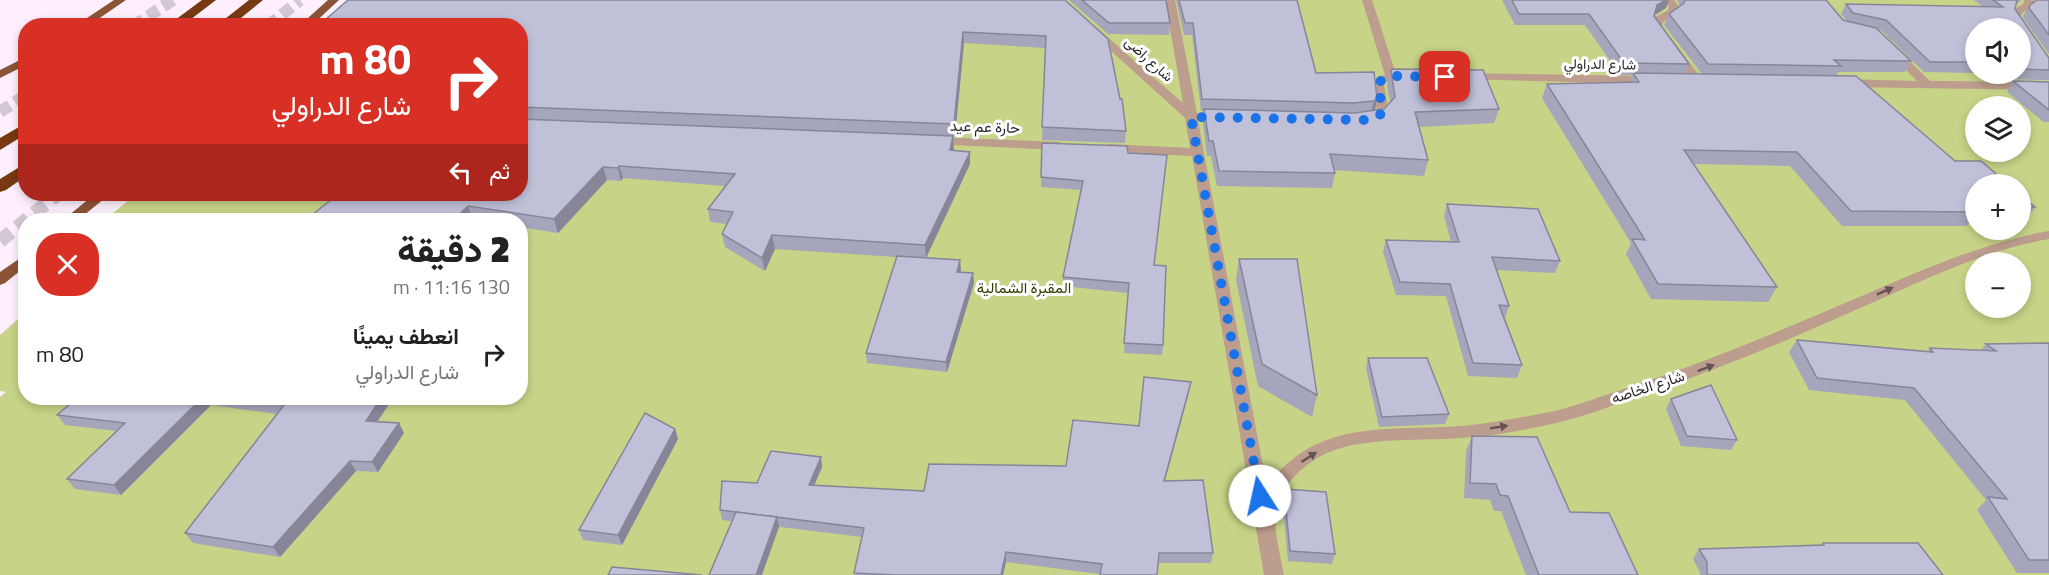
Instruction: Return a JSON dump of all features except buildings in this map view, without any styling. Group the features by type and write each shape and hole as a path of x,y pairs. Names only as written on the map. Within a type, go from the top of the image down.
{"highway":[{"path":"184,18 210,0"},
{"path":"233,18 257,0"},
{"path":"0,145 18,133"},
{"path":"0,187 18,174"}],"main road":[{"path":"93,18 121,0"},
{"path":"313,18 334,0"},
{"path":"0,75 18,65"},
{"path":"79,213 94,201"},
{"path":"0,280 18,265"}],"street":[{"path":"1170,0 1274,575"},
{"path":"1367,0 1391,76"},
{"path":"1669,0 1675,9 1658,20 1656,26 1698,81"},
{"path":"2016,18 2017,12 2028,5 2029,0"},
{"name":"شارع راضى","path":"1086,23 1191,117"},
{"path":"1885,44 1927,84"},
{"path":"1359,120 1376,118 1383,112 1379,82 1382,79 1391,76 1423,77"},
{"name":"شارع الدراولي","path":"1459,77 1662,80"},
{"path":"1834,83 2049,86"},
{"path":"1191,117 1237,118"},
{"name":"حارة عم عيد","path":"924,141 1197,152"},
{"name":"شارع الخاصه","path":"1264,519 1273,493 1289,471 1311,454 1339,442 1370,435 1479,430 1530,423 1577,412 1737,356 1934,269 2007,243 2049,235"}],"green space":[{"name":"المقبرة الشمالية","path":"364,0 2049,0 2049,575 0,575 0,397 6,392 0,391 0,335 18,319 18,405 528,405 528,213 113,213 128,201 528,201 528,18 472,18"}],"tunnel":[{"path":"145,18 173,0"},
{"path":"278,18 300,0"},
{"path":"0,112 18,100"},
{"path":"35,213 49,201"},
{"path":"0,241 18,226"}],"route":[{"path":"1260,496 1191,117 1366,120 1381,116 1383,112 1378,85 1382,79 1391,76 1445,77"}]}
